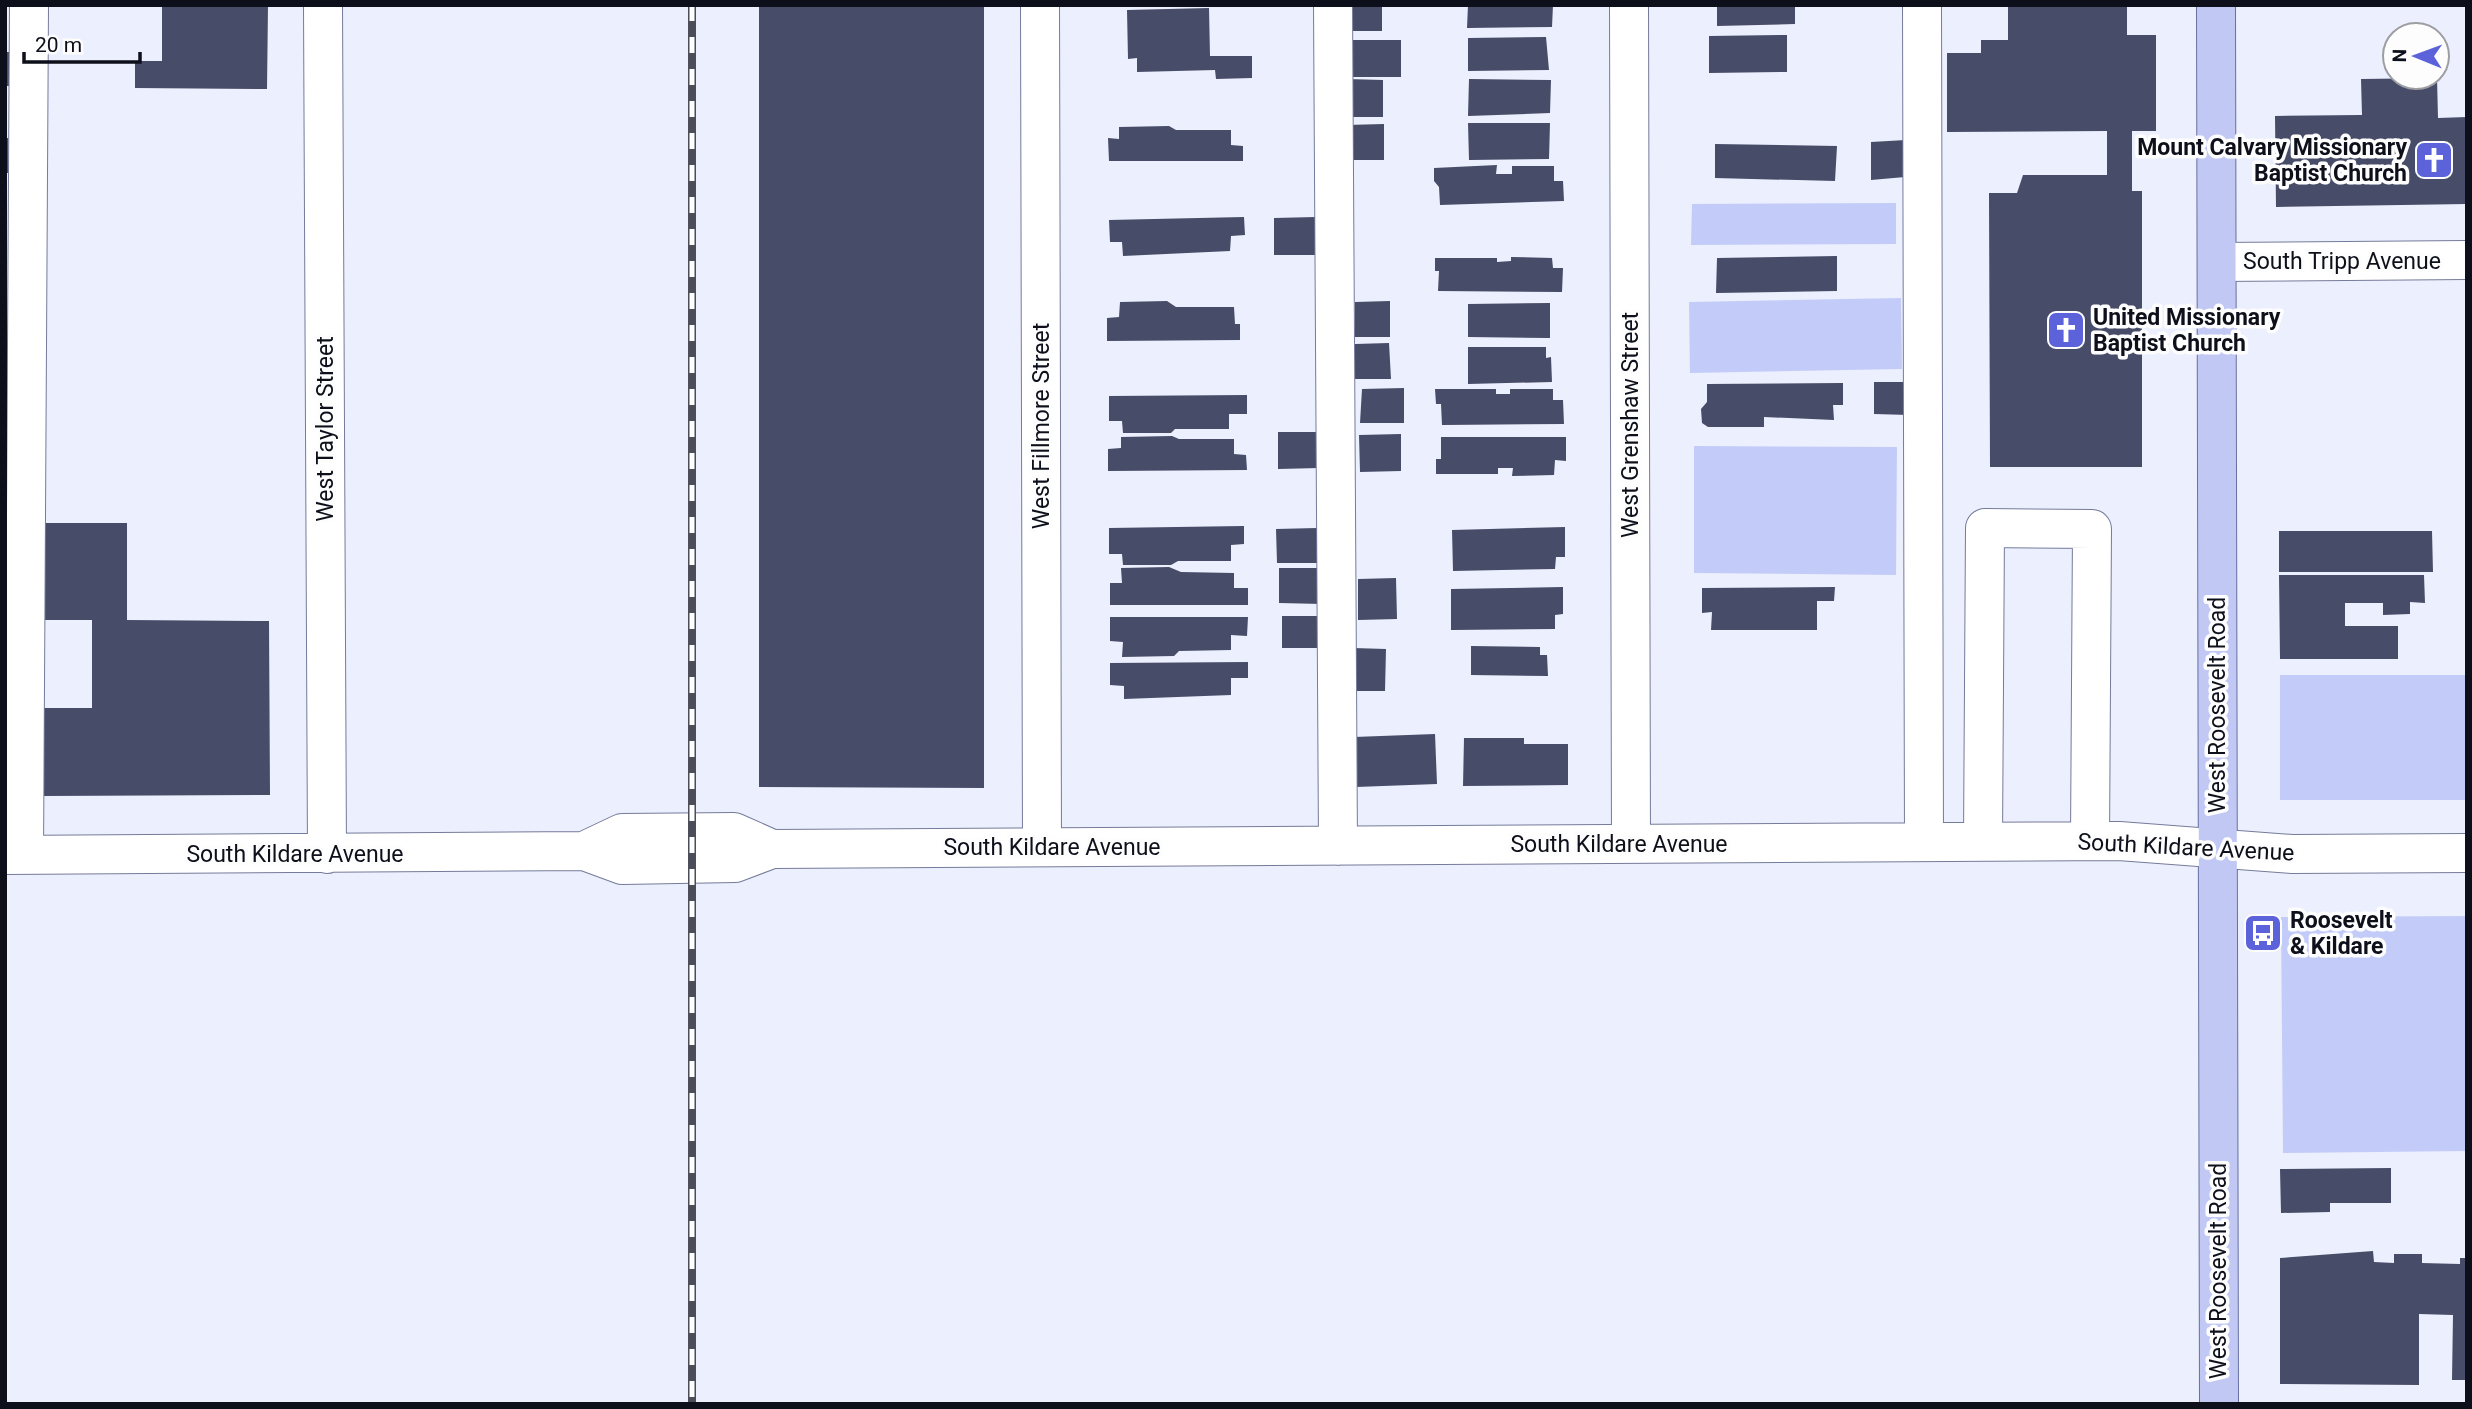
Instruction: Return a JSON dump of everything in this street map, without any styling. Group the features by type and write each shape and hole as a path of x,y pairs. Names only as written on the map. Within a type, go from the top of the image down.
{"main road":[{"name":"West Roosevelt Road","path":"2216,5 2219,1404"}],"street":[{"path":"15,855 29,5"},
{"name":"West Taylor Street","path":"323,5 327,854"},
{"name":"West Fillmore Street","path":"1040,5 1042,847"},
{"path":"1333,5 1338,846"},
{"name":"West Grenshaw Street","path":"1629,5 1631,844"},
{"path":"1922,5 1924,841"},
{"name":"South Tripp Avenue","path":"2217,262 2467,260"},
{"path":"1983,841 1986,528 1999,528 2092,529 2090,841"},
{"name":"South Kildare Avenue","path":"15,855 584,851 622,865 735,863 772,849 1924,841 2090,841 2292,854 2467,853"}],"shaded area":[{"path":"1896,203 1896,244 1691,245 1692,204"},
{"path":"1901,298 1902,369 1690,373 1689,302"},
{"path":"1694,446 1897,447 1896,575 1694,573"},
{"path":"2280,675 2467,675 2467,800 2280,800"},
{"path":"2467,916 2467,1151 2283,1153 2281,917"}],"building":[{"path":"162,5 268,5 267,89 135,88 135,61 162,61"},
{"path":"759,5 984,5 984,788 759,787"},
{"path":"1346,5 1382,5 1382,31 1346,31"},
{"path":"1468,5 1553,5 1552,27 1467,28"},
{"path":"1717,5 1795,5 1795,24 1717,26"},
{"name":"United Missionary Baptist Church","path":"2008,5 2127,5 2127,35 2156,35 2156,131 2132,131 2132,191 2142,191 2142,467 1990,467 1989,193 2017,193 2023,175 2107,175 2107,131 1947,132 1947,53 1981,53 1981,40 2008,40"},
{"path":"1209,8 1210,56 1252,56 1252,78 1216,79 1215,70 1137,72 1137,58 1128,59 1127,10"},
{"path":"1787,35 1787,72 1709,73 1709,36"},
{"path":"1546,37 1549,70 1468,71 1468,38"},
{"path":"1347,40 1401,40 1401,77 1348,77"},
{"path":"5,52 9,52 10,86 5,86"},
{"path":"1346,79 1383,80 1383,117 1346,117"},
{"path":"1469,79 1551,80 1550,113 1468,116"},
{"path":"2361,79 2381,79 2381,91 2437,91 2438,118 2467,117 2467,204 2276,207 2275,116 2362,115"},
{"path":"1468,123 1550,123 1549,159 1469,160"},
{"path":"1384,124 1384,160 1346,160 1346,125"},
{"path":"1169,126 1176,130 1231,130 1231,145 1243,146 1243,161 1109,161 1108,138 1119,139 1119,127"},
{"path":"5,138 8,138 8,173 5,173"},
{"path":"1906,140 1905,177 1871,180 1871,142"},
{"path":"1715,144 1837,146 1835,181 1715,178"},
{"path":"1497,165 1496,174 1512,174 1512,166 1554,166 1554,181 1563,181 1564,201 1440,205 1434,168"},
{"path":"1244,217 1245,235 1231,236 1230,251 1123,256 1122,242 1110,242 1109,220"},
{"path":"1316,217 1317,255 1274,255 1274,218"},
{"path":"1837,256 1837,291 1716,293 1717,258"},
{"path":"1511,257 1552,258 1553,268 1563,268 1562,292 1438,291 1439,271 1435,271 1435,258 1497,258 1497,262 1511,261"},
{"path":"1167,301 1176,307 1234,307 1235,324 1240,324 1240,340 1107,341 1107,318 1119,317 1120,302"},
{"path":"1390,301 1390,337 1355,337 1355,302"},
{"path":"1550,303 1550,338 1468,337 1468,304"},
{"path":"1389,343 1391,379 1355,379 1355,344"},
{"path":"1468,347 1546,347 1546,358 1551,357 1552,382 1468,384"},
{"path":"1874,382 1909,382 1909,415 1874,414"},
{"path":"1843,383 1843,405 1833,405 1834,420 1764,417 1764,427 1708,427 1702,423 1701,409 1707,402 1707,384"},
{"path":"1404,388 1404,423 1360,423 1362,389"},
{"path":"1435,389 1496,389 1496,394 1510,394 1510,389 1553,389 1553,400 1563,400 1564,424 1442,425 1441,404 1436,404"},
{"path":"1247,395 1247,414 1229,414 1229,429 1123,433 1122,421 1109,421 1109,396"},
{"path":"1278,432 1319,432 1319,468 1278,469"},
{"path":"1401,434 1401,471 1360,472 1359,435"},
{"path":"1172,436 1179,439 1234,439 1234,454 1246,455 1247,470 1108,471 1108,449 1121,448 1121,437"},
{"path":"1441,437 1566,437 1566,461 1555,460 1554,475 1512,476 1513,468 1498,468 1498,474 1436,474 1436,459 1441,459"},
{"path":"5,493 10,493 10,649 5,649"},
{"path":"42,523 127,523 127,620 269,621 270,795 42,796 41,708 92,708 92,620 42,620"},
{"path":"1244,526 1244,544 1231,545 1231,561 1123,565 1122,554 1109,554 1109,528"},
{"path":"1565,527 1565,557 1556,557 1555,569 1453,571 1452,530"},
{"path":"1317,528 1317,563 1277,563 1276,529"},
{"path":"2279,531 2432,531 2433,572 2279,572"},
{"path":"1169,567 1181,572 1234,573 1234,588 1248,588 1248,605 1110,605 1110,583 1122,583 1121,568"},
{"path":"1279,568 1322,568 1322,604 1279,603"},
{"path":"2279,575 2424,575 2425,603 2410,602 2410,614 2383,615 2383,603 2345,603 2345,626 2398,626 2398,659 2280,659"},
{"path":"1396,578 1397,619 1358,620 1358,579"},
{"path":"1563,587 1563,614 1555,615 1555,629 1451,630 1451,589"},
{"path":"1835,587 1834,601 1817,601 1817,630 1711,630 1712,612 1702,613 1702,588"},
{"path":"1282,616 1318,616 1318,648 1282,648"},
{"path":"1110,617 1248,617 1247,636 1231,635 1231,650 1179,651 1174,656 1122,657 1123,642 1110,641"},
{"path":"1471,646 1540,647 1540,655 1547,655 1548,676 1471,675"},
{"path":"1353,648 1386,649 1385,691 1352,691"},
{"path":"1248,662 1248,678 1231,678 1231,695 1124,699 1124,686 1110,685 1110,663"},
{"path":"1435,734 1437,784 1356,787 1354,737"},
{"path":"1464,738 1524,738 1524,744 1568,744 1568,785 1463,786"},
{"path":"2391,1168 2391,1203 2330,1203 2330,1212 2281,1213 2280,1169"},
{"path":"2373,1251 2374,1262 2394,1263 2394,1254 2422,1254 2422,1263 2460,1264 2460,1258 2467,1258 2467,1380 2452,1380 2453,1315 2419,1314 2419,1385 2280,1384 2280,1258"}],"railway":[{"path":"692,5 692,1404"}],"place":[{"name":"Mount Calvary Missionary Baptist Church","path":"2434,160"},
{"name":"United Missionary Baptist Church","path":"2066,330"},
{"name":"Roosevelt & Kildare","path":"2263,933"}]}
